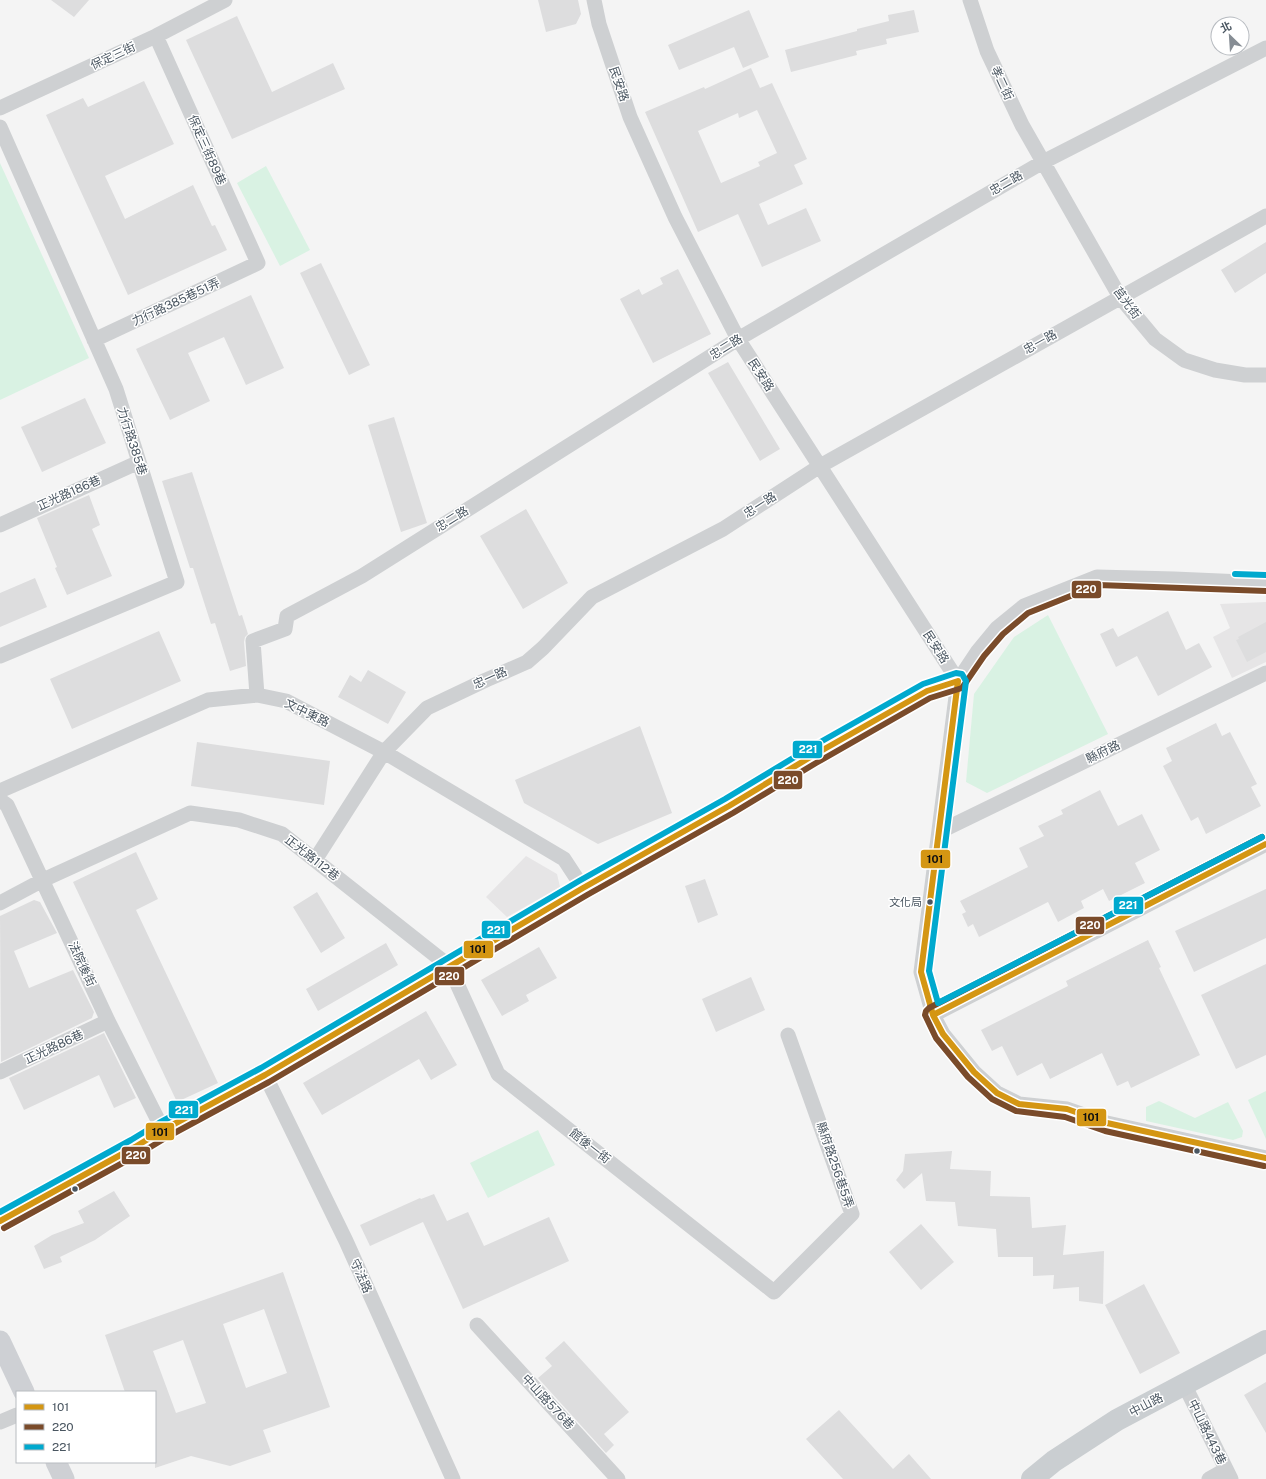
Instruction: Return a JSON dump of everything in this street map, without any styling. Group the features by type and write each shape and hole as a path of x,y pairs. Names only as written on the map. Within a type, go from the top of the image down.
{"main road":[{"name":"中山路","path":"1032,1479 1054,1461 1117,1420 1266,1341"}],"street":[{"name":"保定三街","path":"0,108 156,36 225,0"},
{"name":"民安路","path":"594,0 599,24 630,117 675,217 738,339 958,681"},
{"name":"孝二街","path":"970,0 988,51 1022,125 1043,162"},
{"name":"保定三街89巷","path":"156,36 258,264"},
{"name":"忠二路","path":"257,695 253,641 285,629 286,616 373,569 738,339 1043,162 1266,48"},
{"name":"力行路385巷","path":"0,127 116,389 177,582 0,656"},
{"name":"莒光街","path":"1043,162 1120,297 1155,339 1184,360 1215,370 1244,375 1266,375"},
{"name":"忠一路","path":"315,860 384,752 427,708 480,682 526,662 543,648 592,597 723,529 820,466 1266,216"},
{"name":"力行路385巷51弄","path":"94,340 258,264"},
{"name":"正光路186巷","path":"0,525 139,462"},
{"path":"1266,583 1174,578 1097,577 1024,606 997,628 978,651 958,681 921,972 933,1015 943,1034 974,1072 997,1093 1019,1104 1067,1109 1107,1123 1266,1158"},
{"name":"縣府路","path":"939,832 1266,673"},
{"path":"0,1221 265,1075 583,888 729,806 812,756 927,691 958,681"},
{"name":"文中東路","path":"0,790 208,700 257,695 286,701 384,752 564,859 583,888"},
{"name":"法院後街","path":"0,800 7,805 108,1021 163,1130"},
{"name":"正光路112巷","path":"0,903 43,880 190,813 239,820 282,834 449,966"},
{"path":"933,1015 1266,844"},
{"name":"館後一街","path":"449,966 498,1074 774,1292"},
{"name":"正光路86巷","path":"0,1072 108,1021"},
{"name":"縣府路256巷5弄","path":"774,1292 852,1214 788,1035"},
{"name":"守法路","path":"265,1075 346,1241 453,1479"},
{"name":"中山路576巷","path":"477,1325 618,1479"},
{"path":"0,1341 24,1391"},
{"name":"中山路443巷","path":"1184,1384 1228,1474"},
{"path":"0,1422 16,1414"},
{"path":"56,1463 64,1479"},
{"path":"1209,1479 1228,1474"}],"shaded area":[{"path":"1266,602 1266,662 1232,678 1213,637 1230,628 1220,604"},
{"path":"526,856 557,874 560,887 507,917 486,897"}],"green space":[{"path":"0,163 89,358 0,400"},
{"path":"266,166 310,250 280,266 237,183"},
{"path":"1048,615 1108,734 987,793 966,782 974,694 1014,637"},
{"path":"1266,1091 1266,1139 1248,1100"},
{"path":"1159,1101 1195,1118 1228,1102 1243,1131 1242,1137 1233,1140 1146,1121 1146,1107"},
{"path":"538,1130 555,1165 488,1198 470,1163"}],"building":[{"path":"51,0 89,0 74,17"},
{"path":"538,0 578,0 581,14 576,24 546,32"},
{"path":"749,10 769,57 743,68 734,47 679,70 668,45"},
{"path":"914,10 919,32 886,39 887,44 856,51 857,55 791,72 785,50 857,31 857,29 889,21 888,15"},
{"path":"237,16 272,92 333,63 345,89 232,139 186,40"},
{"path":"751,68 760,88 772,83 807,159 794,165 803,184 759,204 768,225 806,208 821,241 762,267 738,214 698,232 645,112 704,87 705,89","holes":["757,110 777,153 758,162 760,166 721,183 698,131 738,113 739,118"]},
{"path":"144,81 174,144 105,176 125,219 193,185 212,226 215,225 227,250 128,295 46,115 83,98 88,107"},
{"path":"1266,242 1266,273 1235,293 1221,270"},
{"path":"321,263 370,365 349,375 300,273"},
{"path":"678,269 711,334 653,363 620,299 639,289 642,295 663,284 660,278"},
{"path":"251,295 284,368 246,385 224,337 188,353 210,401 170,420 136,349"},
{"path":"728,362 780,449 760,461 708,373"},
{"path":"85,398 106,443 42,472 21,427"},
{"path":"394,417 427,523 401,532 368,425"},
{"path":"192,472 239,616 242,615 248,634 245,637 244,642 246,666 230,671 215,623 211,624 193,568 190,568 162,481"},
{"path":"89,495 100,525 92,529 112,576 67,595 55,568 57,567 37,518"},
{"path":"526,509 568,583 523,609 480,536"},
{"path":"35,578 47,607 0,627 0,593"},
{"path":"1168,611 1186,650 1199,643 1212,667 1158,696 1137,656 1116,667 1100,634 1113,628 1118,637"},
{"path":"1266,622 1266,652 1247,662 1236,640 1239,639 1238,637"},
{"path":"159,631 181,681 72,729 50,679"},
{"path":"368,670 406,692 388,724 338,697 350,675 361,682"},
{"path":"1216,723 1222,736 1230,732 1257,784 1251,787 1261,806 1206,834 1198,817 1191,821 1163,766 1172,761 1166,748"},
{"path":"640,726 672,813 598,844 524,803 515,780"},
{"path":"197,742 330,761 324,805 191,786"},
{"path":"1100,790 1118,826 1142,814 1160,850 1135,863 1145,883 1109,901 1103,889 1081,901 1084,908 1058,922 1048,902 979,937 973,924 968,927 962,914 966,912 960,901 1028,867 1019,848 1044,836 1038,826 1063,814 1061,810"},
{"path":"136,852 158,899 136,910 218,1083 177,1102 73,882"},
{"path":"705,879 718,915 698,923 685,886"},
{"path":"1266,889 1266,938 1194,972 1175,931"},
{"path":"317,892 345,938 321,953 293,907"},
{"path":"34,900 40,902 57,933 14,951 29,988 73,970 94,1012 92,1018 1,1062 0,916"},
{"path":"1148,940 1161,967 1159,968 1200,1055 1131,1088 1128,1081 1117,1086 1102,1053 1050,1079 1042,1063 1017,1076 1002,1046 992,1051 981,1030 1068,986 1066,981"},
{"path":"386,943 398,965 318,1011 306,989"},
{"path":"539,947 557,978 526,995 529,1001 502,1016 481,980"},
{"path":"1266,964 1266,1055 1236,1069 1201,995"},
{"path":"751,977 765,1010 716,1032 702,999"},
{"path":"426,1011 457,1065 431,1080 419,1059 322,1115 303,1083"},
{"path":"104,1033 136,1098 114,1108 99,1075 24,1110 9,1078"},
{"path":"952,1151 950,1169 991,1171 990,1196 1030,1197 1032,1228 1066,1225 1063,1255 1104,1251 1103,1304 1079,1301 1079,1287 1053,1289 1054,1275 1033,1276 1033,1257 998,1257 996,1229 958,1226 955,1202 926,1201 922,1173 904,1189 896,1180 903,1171 905,1154"},
{"path":"114,1191 130,1216 95,1240 60,1257 62,1262 44,1269 34,1246 52,1235 84,1223 78,1211"},
{"path":"434,1194 447,1221 468,1212 484,1246 549,1217 569,1261 463,1309 423,1222 370,1246 360,1225 420,1198 421,1199"},
{"path":"921,1224 954,1262 921,1290 889,1252"},
{"path":"283,1272 330,1407 263,1430 271,1452 230,1466 191,1456 155,1468 156,1391 125,1391 105,1335","holes":["264,1309 287,1373 246,1388 223,1324","183,1340 206,1403 176,1413 153,1351"]},
{"path":"1144,1284 1180,1353 1140,1374 1105,1305"},
{"path":"564,1341 629,1412 604,1434 614,1445 606,1453 538,1378 552,1366 545,1358"},
{"path":"1266,1382 1266,1433 1244,1395"},
{"path":"839,1410 893,1469 909,1454 931,1479 843,1479 806,1439"}],"transit line":[{"name":"221","path":"1235,574 1266,575"},
{"name":"220","path":"4,1228 269,1082 587,895 733,813 816,763 930,698 962,688 984,656 1003,634 1028,613 1098,585 1266,591"},
{"name":"221","path":"0,1212 261,1068 579,881 725,799 808,749 923,684 956,673 962,674 966,681 929,971 938,1003 1262,837"},
{"name":"101","path":"958,681 921,972 933,1015 943,1034 974,1072 997,1093 1019,1104 1067,1109 1107,1123 1266,1158"},
{"name":"101","path":"0,1221 265,1075 583,888 729,806 812,756 927,691 958,681"},
{"name":"220","path":"1262,837 929,1008 925,1015 936,1038 968,1077 992,1099 1016,1111 1065,1117 1105,1131 1264,1166"},
{"name":"101","path":"933,1015 1266,844"}],"place":[{"name":"文化局","path":"930,902"}]}
